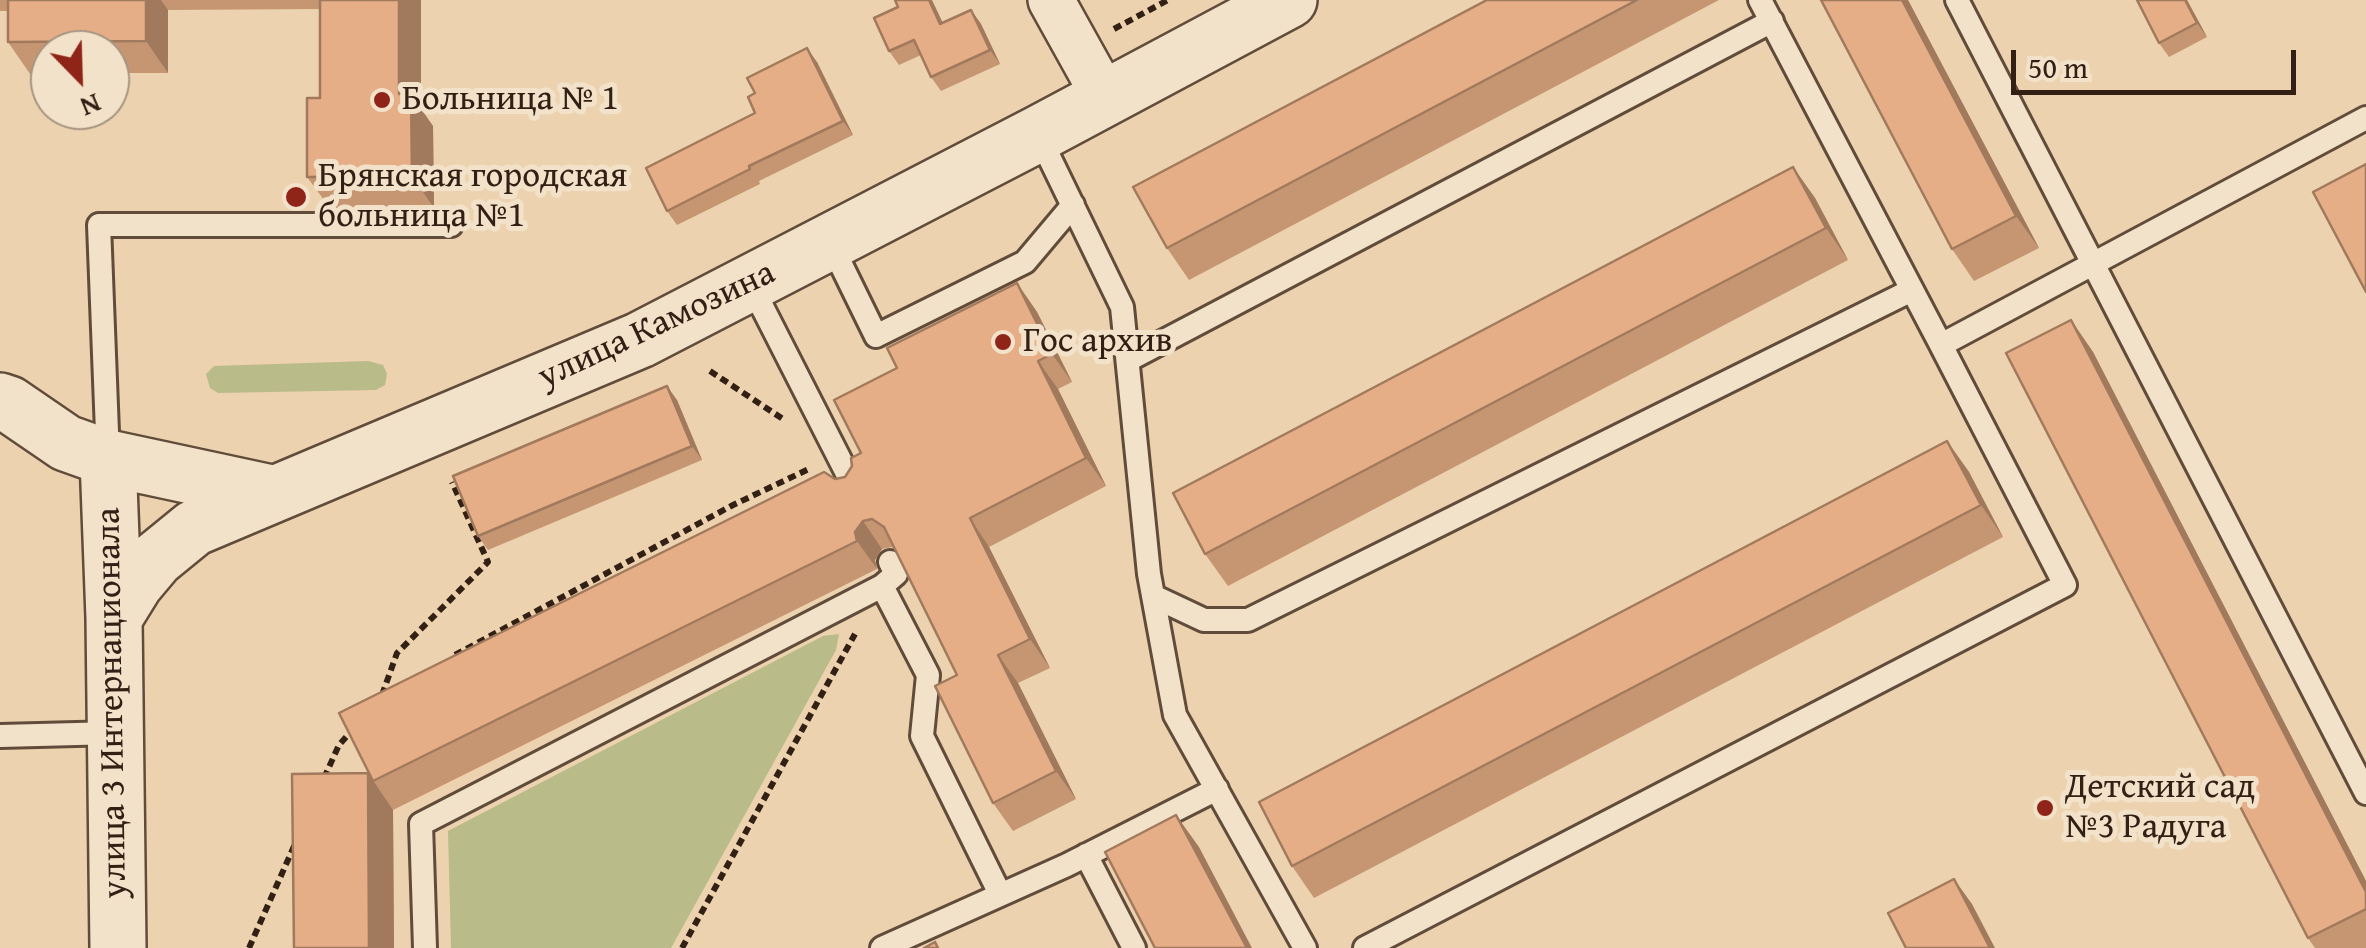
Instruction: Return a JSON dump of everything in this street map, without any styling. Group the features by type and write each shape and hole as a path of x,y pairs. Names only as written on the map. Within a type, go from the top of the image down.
{"street":[{"path":"1051,0 1106,98"},
{"name":"улица Камозина","path":"114,618 156,559 194,528 640,340 1289,0"},
{"path":"0,402 9,404 66,443 108,458 272,493"},
{"name":"улица 3 Интернационала","path":"108,458 118,948"}],"lane":[{"path":"1365,948 2065,586 1760,0"},
{"path":"1957,0 2366,793"},
{"path":"1128,360 1772,21"},
{"path":"1941,346 2366,118"},
{"path":"1038,134 1122,307 1153,596 1175,714 1305,948"},
{"path":"830,242 876,336 1025,262 1072,205"},
{"path":"108,458 99,225 451,224"},
{"path":"750,282 857,493"},
{"path":"1153,596 1204,620 1248,620 1912,290"},
{"path":"425,948 421,824 882,586 896,574 890,562"},
{"path":"882,586 928,675 922,736 1000,894"},
{"path":"0,736 115,733"},
{"path":"882,948 1086,856 1217,789"},
{"path":"1086,856 1134,948"}],"path":[{"path":"1078,49 1168,0"},
{"path":"710,372 838,455"},
{"path":"452,657 733,505 838,455"},
{"path":"371,708 382,695 396,653 488,562 452,482"},
{"path":"682,948 882,586"},
{"path":"382,695 399,686"},
{"path":"324,779 338,745 360,720"},
{"path":"248,948 301,830"}],"green space":[{"path":"368,361 383,365 387,374 385,385 376,390 218,393 210,388 206,374 214,366"},
{"path":"839,634 836,650 671,948 451,948 448,831 823,636"}],"building":[{"path":"8,0 146,0 146,41 130,41 130,30 30,30 30,42 8,42"},
{"path":"320,0 399,0 399,94 411,94 412,176 307,177 307,98 320,98"},
{"path":"895,0 929,0 940,24 971,10 990,50 931,77 914,40 889,51 874,18 898,7"},
{"path":"1487,0 1637,0 1167,248 1133,187"},
{"path":"1821,0 1902,0 2016,216 1952,249"},
{"path":"2137,0 2185,0 2197,23 2159,43"},
{"path":"807,48 843,121 667,211 646,168 755,113 748,97 755,93 747,78"},
{"path":"2366,164 2366,292 2313,192"},
{"path":"1793,167 1826,228 1205,554 1173,493"},
{"path":"1017,283 1052,354 1038,361 1086,458 970,518 1030,639 998,655 1056,771 993,803 935,686 957,675 884,527 872,519 863,521 855,532 857,541 373,781 339,713 824,472 835,479 845,477 852,466 851,458 861,453 834,400 897,368 887,348"},
{"path":"2071,320 2366,892 2366,909 2308,938 2006,353"},
{"path":"667,386 692,446 478,536 453,476"},
{"path":"1947,441 1981,505 1292,866 1259,802"},
{"path":"368,773 369,948 294,948 292,774"},
{"path":"1176,815 1247,948 1155,948 1105,852"},
{"path":"1954,879 1990,948 1906,948 1888,913"}],"place":[{"name":"Больница № 1","path":"382,100"},
{"name":"Брянская городская больница №1","path":"296,197"},
{"name":"Гос архив","path":"1003,342"},
{"name":"Детский сад №3 Радуга","path":"2045,808"}]}
